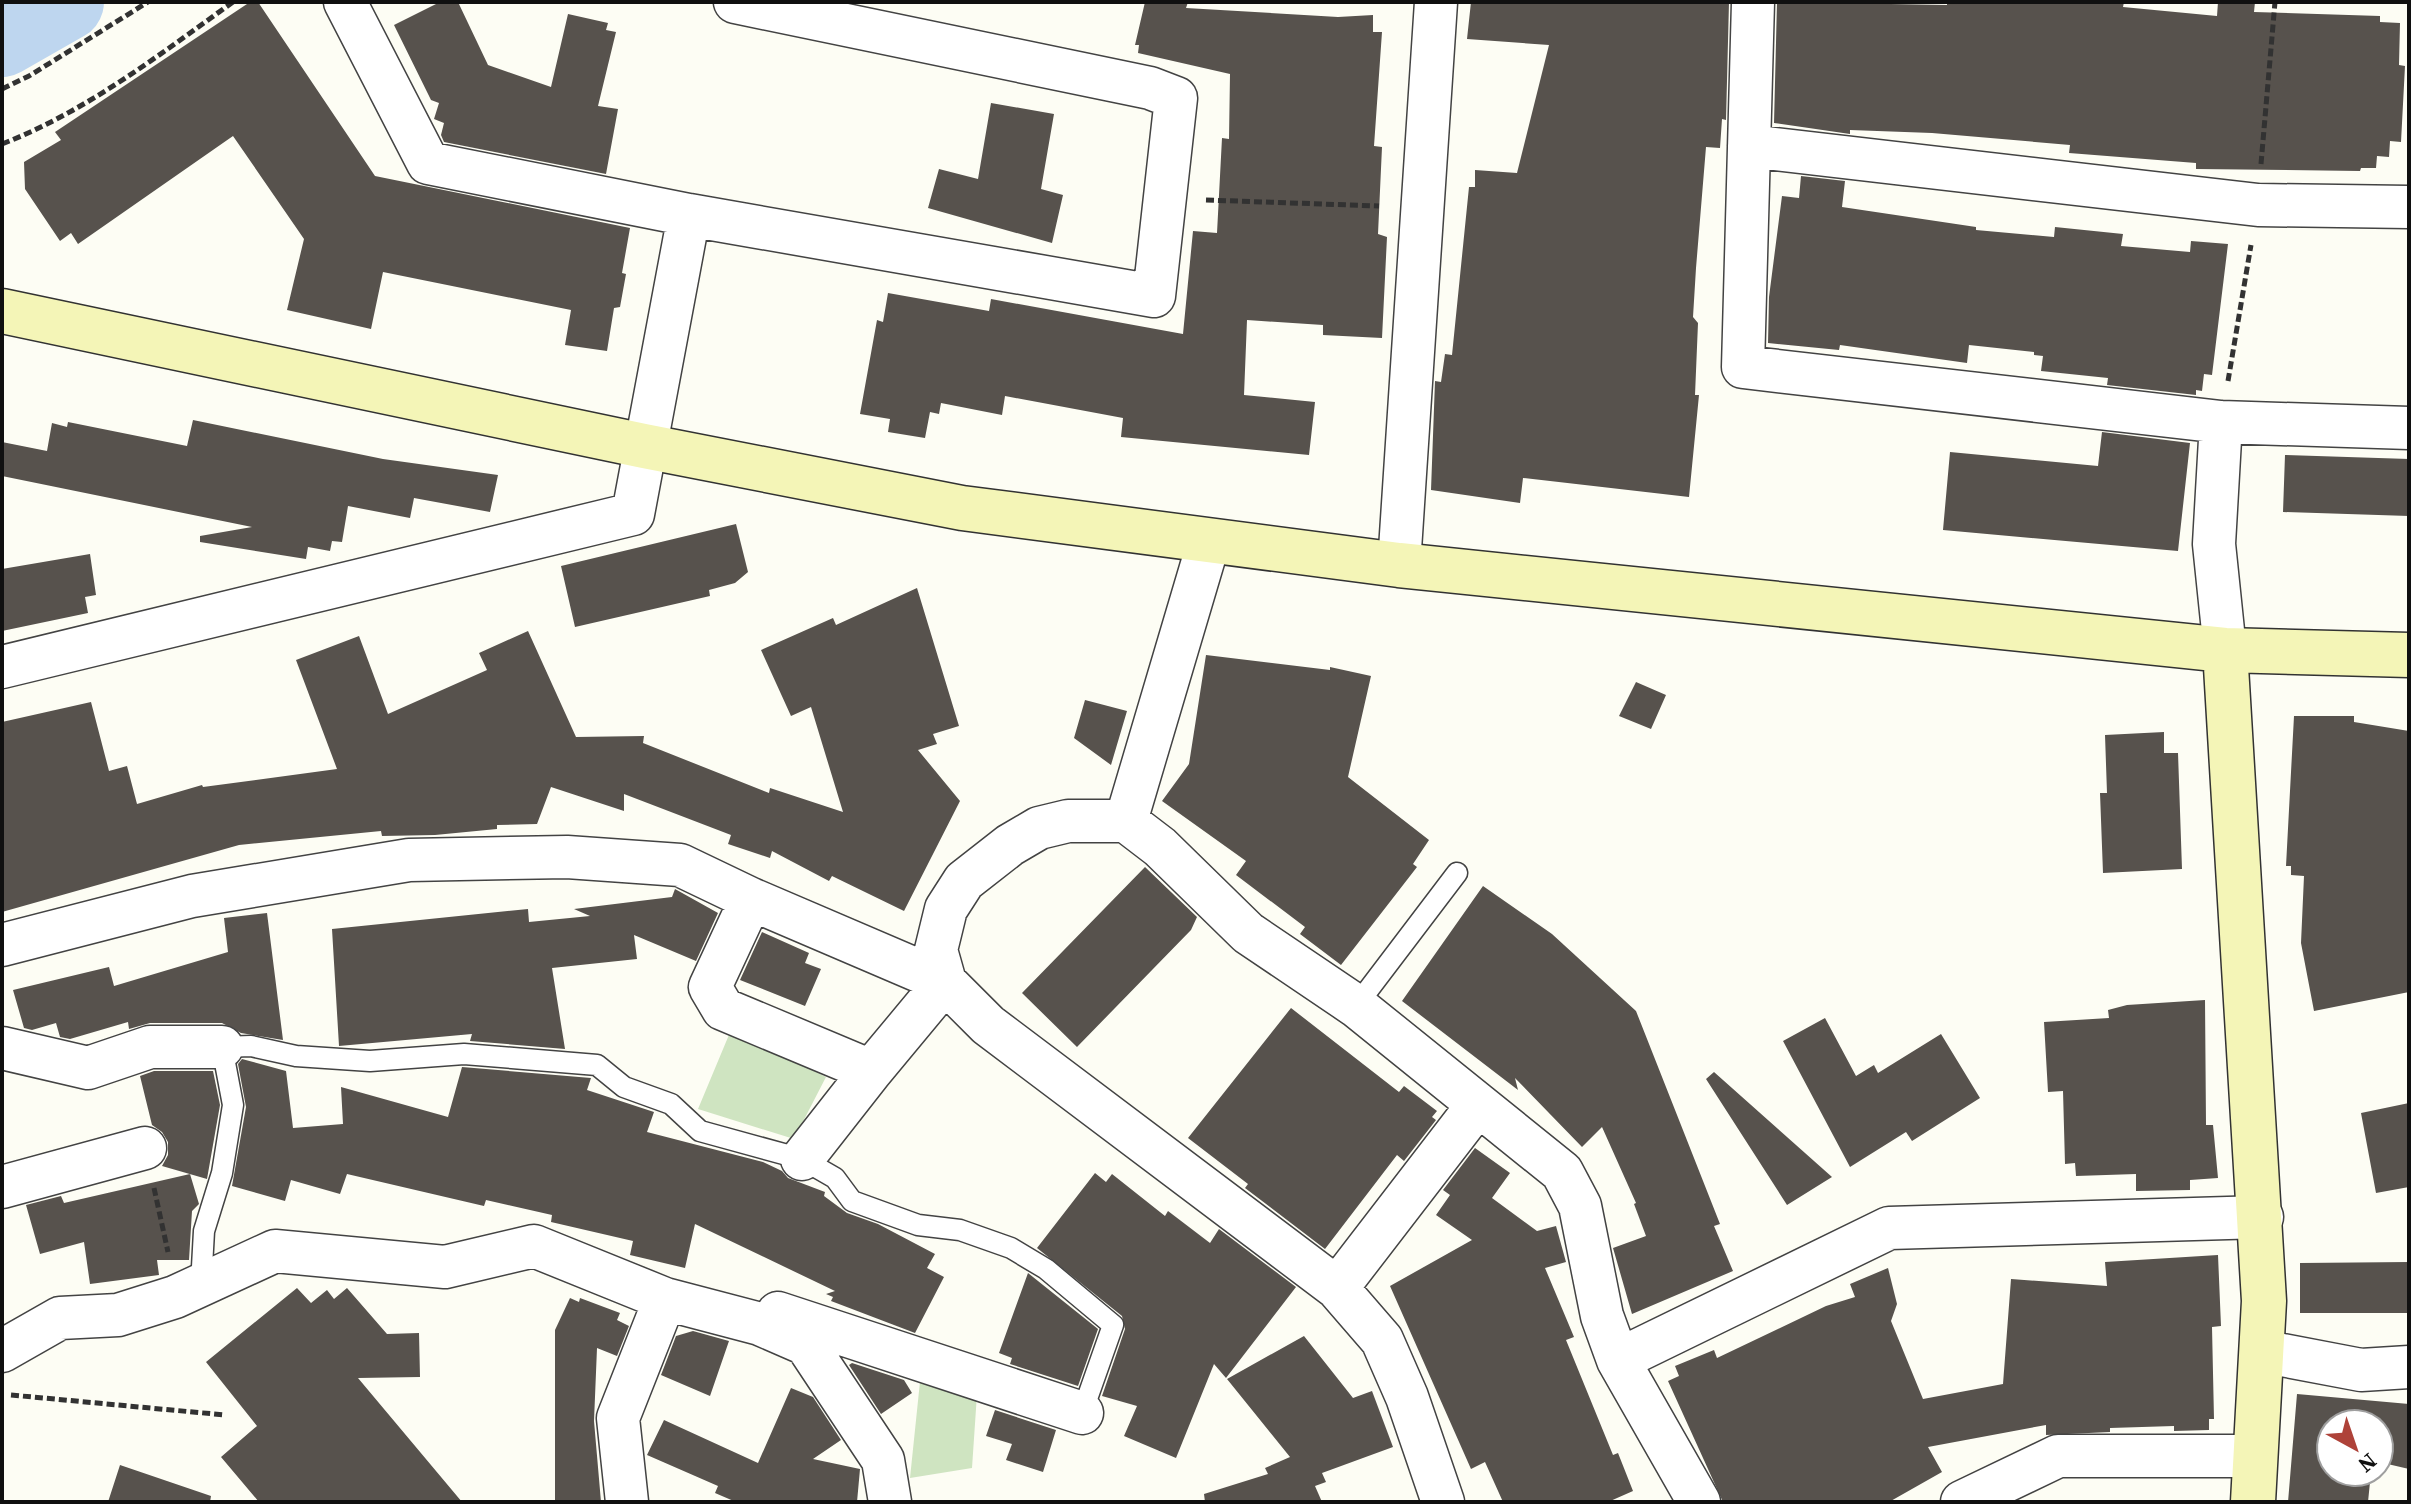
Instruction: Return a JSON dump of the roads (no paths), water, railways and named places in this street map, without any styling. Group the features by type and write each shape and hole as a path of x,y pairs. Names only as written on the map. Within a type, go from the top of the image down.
{"main road":[{"path":"2,311 644,446 962,508 1399,565 2225,650 2409,655"},
{"path":"2225,650 2262,1217 2264,1301 2253,1456 2253,1502"}],"street":[{"path":"345,2 428,163 689,215 1154,296 1176,98 1150,88 735,2"},
{"path":"1399,565 1436,2"},
{"path":"1753,2 1743,367 2221,422 2409,428"},
{"path":"1749,146 2258,205 2409,207"},
{"path":"2,667 633,514 689,215"},
{"path":"2221,422 2214,544 2225,650"},
{"path":"1126,821 1209,541"},
{"path":"945,982 936,950 946,909 964,881 1010,845 1039,828 1068,821 1126,821 1160,847 1248,933 1356,1006 1562,1172 1580,1206 1602,1316 1618,1360 1699,1502"},
{"path":"2,945 192,896 409,860 567,857 680,865 751,899 945,982 988,1025 1337,1288 1382,1340 1407,1397 1443,1502"},
{"path":"751,899 710,987 723,1009 871,1071"},
{"path":"802,1159 945,982"},
{"path":"2,1048 88,1068 150,1047 222,1047"},
{"path":"1337,1288 1477,1106"},
{"path":"2,1187 145,1148"},
{"path":"1618,1360 1889,1228 2262,1217"},
{"path":"2,1351 60,1318 118,1315 189,1290 275,1251 445,1267 534,1246 665,1299 760,1324 806,1344 883,1460 890,1502"},
{"path":"627,1502 618,1418 665,1299"},
{"path":"760,1324 780,1312 1082,1413"},
{"path":"2261,1351 2361,1370 2409,1367"},
{"path":"1962,1502 2058,1456 2253,1456"}],"lane":[{"path":"1356,1006 1457,873"},
{"path":"189,1290 222,1173 233,1105 222,1047 251,1046 296,1056 370,1061 464,1054 597,1065 624,1087 671,1104 700,1131 802,1159 835,1178 852,1201 918,1225 960,1230 1011,1248 1046,1269 1113,1325 1082,1413"}],"waterway":[{"path":"2,38 65,2"}]}
